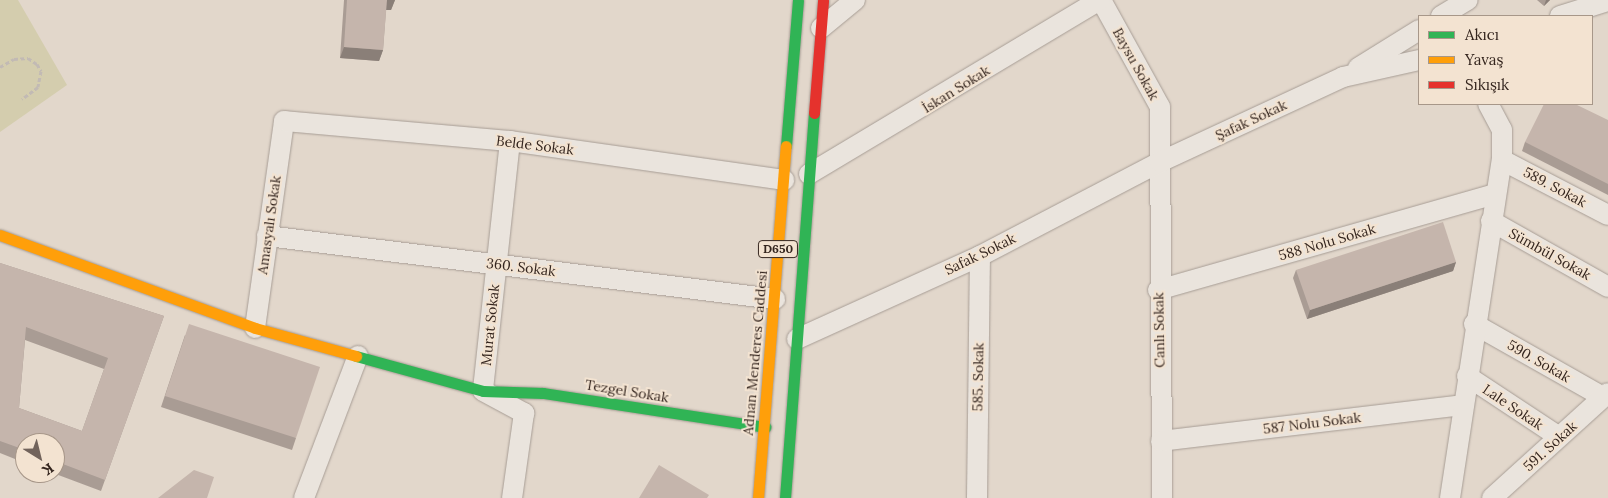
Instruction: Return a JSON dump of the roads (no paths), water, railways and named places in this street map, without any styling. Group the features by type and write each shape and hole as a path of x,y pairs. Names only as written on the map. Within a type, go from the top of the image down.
{"main road":[{"name":"Adnan Menderes Caddesi","path":"758,498 798,0"},
{"path":"785,498 823,0"},
{"name":"Tezgel Sokak","path":"0,235 255,328 483,391 543,393 765,427"}],"street":[{"path":"821,28 854,0"},
{"name":"Baysu Sokak","path":"1101,0 1160,108 1160,162"},
{"name":"İskan Sokak","path":"809,174 1101,0"},
{"path":"1443,15 1468,0"},
{"path":"1563,15 1608,1"},
{"name":"Şafak Sokak","path":"1160,162 1343,77 1418,31"},
{"name":"Şafak Sokak","path":"1343,77 1418,60"},
{"path":"1450,498 1474,324 1502,160 1502,130 1489,105"},
{"name":"Belde Sokak","path":"284,121 510,141 784,180"},
{"name":"Amasyalı Sokak","path":"255,328 284,121"},
{"name":"Murat Sokak","path":"483,391 510,141"},
{"name":"589. Sokak","path":"1502,160 1608,215"},
{"name":"Safak Sokak","path":"797,339 980,256 1160,162"},
{"name":"Canlı Sokak","path":"1160,162 1158,290 1162,498"},
{"name":"588 Nolu Sokak","path":"1158,290 1495,194"},
{"name":"Sümbül Sokak","path":"1491,221 1608,287"},
{"name":"360. Sokak","path":"267,236 775,299"},
{"name":"585. Sokak","path":"976,498 980,256"},
{"name":"590. Sokak","path":"1474,324 1606,395"},
{"path":"304,498 358,356"},
{"name":"Lale Sokak","path":"1467,376 1559,437"},
{"path":"483,391 524,413 512,498"},
{"name":"591. Sokak","path":"1492,498 1606,395"},
{"name":"587 Nolu Sokak","path":"1161,441 1463,405"}]}
